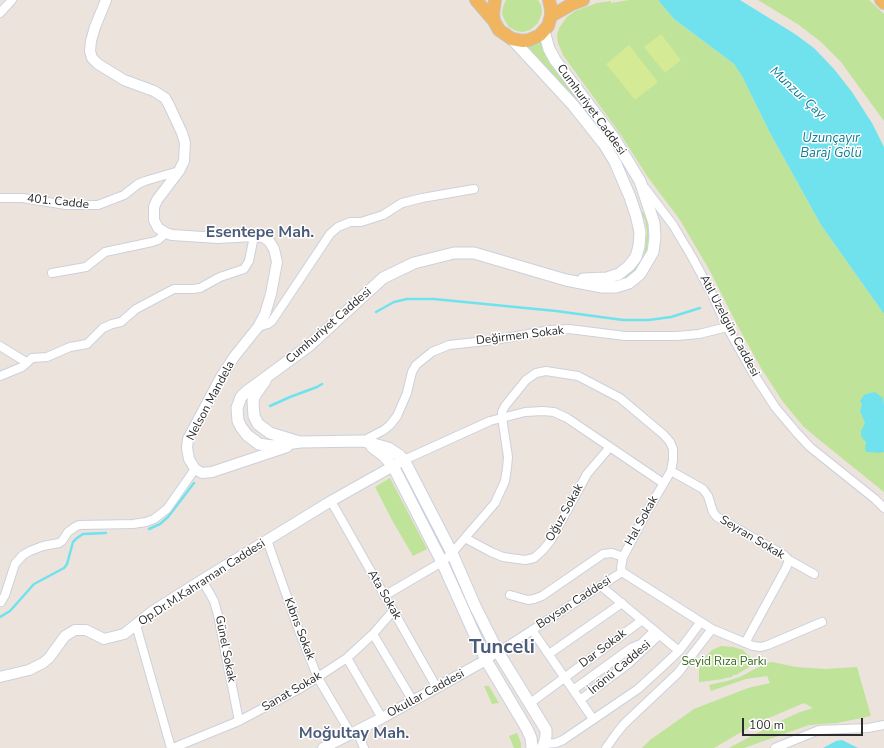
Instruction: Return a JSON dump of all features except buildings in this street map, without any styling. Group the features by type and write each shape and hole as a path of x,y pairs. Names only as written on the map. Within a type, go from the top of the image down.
{"main road":[{"path":"476,0 494,21 499,30 512,39 573,105 604,144 615,162 630,197 640,232 639,246 636,257 629,266 619,274 607,278 566,280"},
{"path":"494,21 493,8 495,0"},
{"path":"512,39 524,41 529,40 535,38 544,31 548,26 551,16 549,0"},
{"path":"551,16 572,4 583,0"},
{"path":"881,0 884,3"},
{"name":"Cumhuriyet Caddesi","path":"543,746 546,730 498,652 475,606 452,553 400,455 388,448 363,441 300,442 266,446 252,440 241,427 238,420 237,408 241,397 252,387 310,345 383,278 414,263 454,253 474,253 566,280 602,287 616,287 629,283 640,274 653,252 655,237 654,223 640,181 614,138 555,60 549,49 544,31"},
{"path":"268,376 255,395 253,401 254,416 258,424 270,433 300,442"},
{"path":"363,441 383,455 393,466 442,562 486,660 527,729 531,738 532,748"}],"street":[{"path":"0,13 12,0"},
{"path":"52,273 86,267 105,252 158,240 166,233 158,228 154,220 154,207 157,200 179,171 184,161 186,143 173,112 164,98 154,91 124,80 98,64 92,58 90,51 91,41 106,0"},
{"name":"401. Cadde","path":"0,198 23,198 66,205 98,205 124,195 138,184 145,181 179,171"},
{"name":"Atıl Uzelgün Caddesi","path":"640,181 673,225 711,292 727,327 768,396 796,432 810,447 875,499 884,508"},
{"path":"258,327 272,321 327,239 338,227 350,222 361,222 383,214 402,203 474,189"},
{"name":"Nelson Mandela","path":"166,233 172,236 218,238 263,237 269,241 274,249 277,262 271,294 265,314 258,327 234,357 221,377 188,439 187,448 189,459 195,470"},
{"path":"0,376 22,367 32,358 50,356 70,346 87,344 103,328 121,322 136,308 174,289 194,290 220,277 244,269 249,261 254,236"},
{"name":"Değirmen Sokak","path":"363,441 384,430 397,416 407,393 412,372 416,365 432,352 449,345 569,329 625,336 677,336 699,334 727,327"},
{"path":"0,346 12,355 26,362"},
{"path":"384,596 442,562 452,553 495,503 505,481 508,457 502,417 505,406 526,380 536,373 546,371 578,376 620,398 664,435 670,442 673,449 671,471"},
{"path":"404,460 502,417 525,412 543,411 554,412 567,418 663,483"},
{"path":"1,602 5,595 15,564 23,555 43,546 59,543 74,527 79,525 134,524 154,520 167,509 195,470 202,473 212,472 300,442"},
{"name":"Oğuz Sokak","path":"465,538 504,557 525,560 534,558 551,540 587,474 610,447"},
{"name":"Op.Dr.M.Kahraman Caddesi","path":"0,677 29,670 43,663 49,658 65,636 75,630 86,630 104,639 124,634 153,611 202,580 331,501 404,460"},
{"name":"Hal Sokak","path":"622,572 621,568 623,557 671,471"},
{"name":"Seyran Sokak","path":"671,471 703,490 708,496 713,512 717,517 784,555 789,560 745,643"},
{"name":"Ata Sokak","path":"331,501 437,688"},
{"name":"Kıbrıs Sokak","path":"267,540 299,631 318,678 364,748"},
{"path":"510,595 528,600 534,599 542,596 603,554 612,553 623,557"},
{"path":"789,560 814,574"},
{"path":"622,572 700,623 753,646 761,647 768,645 822,622"},
{"name":"Boysan Caddesi","path":"486,660 622,572"},
{"name":"Günel Sokak","path":"202,580 214,601 218,614 239,721"},
{"name":"İnönü Caddesi","path":"601,586 641,621 679,651"},
{"path":"548,654 622,604"},
{"name":"Sanat Sokak","path":"172,748 239,721 318,678 347,658 373,634 393,611"},
{"name":"Dar Sokak","path":"529,704 641,621"},
{"path":"543,746 563,740 642,685 679,651 700,623"},
{"path":"136,625 172,748"},
{"path":"606,748 624,724 678,673 712,629"},
{"path":"532,630 593,719"},
{"name":"İnönü Caddesi","path":"573,690 631,648 641,644 656,633"},
{"name":"İnönü Caddesi","path":"580,700 628,664 656,633"},
{"path":"373,634 413,701"},
{"path":"347,658 382,718"},
{"name":"Okullar Caddesi","path":"323,748 382,718 486,660"},
{"path":"775,748 819,730 868,728 884,725"}],"green space":[{"path":"506,0 538,0 541,5 542,13 538,23 530,30 523,32 516,31 509,27 502,14"},
{"path":"629,0 658,0 674,19 734,64 742,76 770,133 821,225 884,314 884,492 803,426 783,402 761,368 710,271 680,220 647,176 621,135 563,55 558,43 557,35 559,28 567,17 575,11 597,3 611,1 611,3"},
{"path":"758,0 869,0 882,12 884,14 884,121 841,62 821,42 799,25"},
{"path":"661,34 681,60 665,73 644,47"},
{"path":"541,38 612,140 622,159 619,160 524,44"},
{"path":"629,45 658,82 635,100 606,64"},
{"path":"641,212 643,212 647,220 649,230 645,258 636,270 620,281 635,268 644,257 647,231 645,220"},
{"path":"405,474 443,544 440,544 404,476"},
{"path":"390,478 427,549 413,556 375,487"},
{"name":"Seyid Rıza Parkı","path":"721,646 743,650 756,663 736,675 733,675 732,677 699,682 699,670 702,660 712,650"},
{"path":"772,662 796,667 825,669 857,667 871,716 837,723 809,725 744,748 729,748 774,724 800,712 813,708 804,703 757,723 714,748 642,748 650,740 694,709 748,688 770,683 767,676 746,679 711,691 709,685 740,677 766,663"},
{"path":"484,686 489,686 499,703 492,704"},
{"path":"517,733 521,743 521,748 514,748 509,736"}],"water":[{"name":"Uzunçayır Baraj Gölü","path":"658,0 740,0 795,34 814,48 834,69 852,92 872,123 884,147 884,314 821,225 770,133 742,76 734,64 674,19"},
{"path":"875,392 883,398 884,406 884,452 880,453 867,452 865,450 866,442 862,438 861,434 865,423 860,411 862,405 860,401 864,395"},
{"path":"842,740 858,748 823,748 836,741"}],"waterway":[{"path":"376,312 394,302 407,299 434,299 556,311 623,320 649,320 671,317 700,308"},
{"path":"270,406 322,384"},
{"path":"149,529 160,524 168,517 194,483"},
{"path":"0,617 10,611 34,584 64,568 67,564 73,542 77,538 83,534 106,533"}],"district":[{"name":"Esentepe Mah.","path":"260,233"},
{"name":"Tunceli","path":"502,648"},
{"name":"Moğultay Mah.","path":"354,734"}],"water label":[{"name":"Munzur Çayı","path":"798,94"}]}
